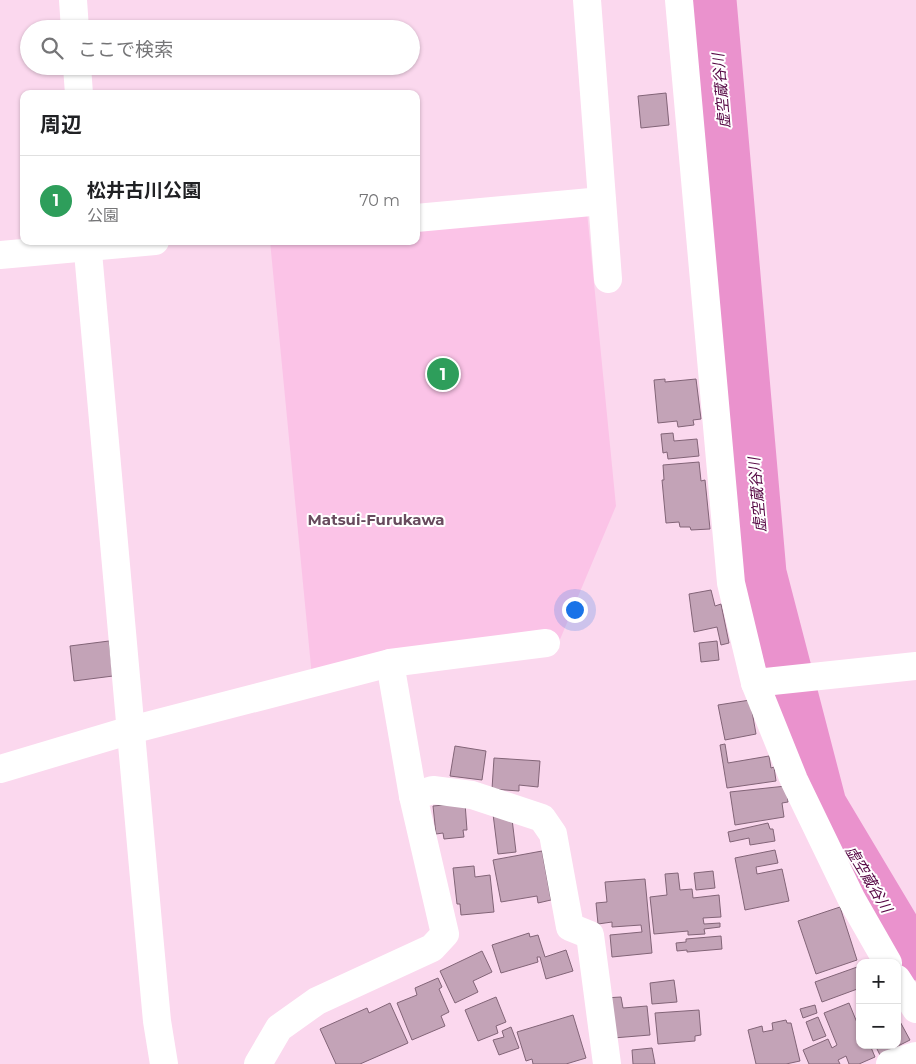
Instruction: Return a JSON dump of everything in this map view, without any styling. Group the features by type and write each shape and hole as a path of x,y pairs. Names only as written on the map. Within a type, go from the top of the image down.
{"street":[{"path":"73,0 74,20"},
{"path":"587,0 608,279"},
{"path":"679,0 731,583 755,683 798,788 852,900 886,959"},
{"path":"77,75 78,90"},
{"path":"420,218 602,201"},
{"path":"0,255 79,245"},
{"path":"87,245 157,1021 164,1064"},
{"path":"0,769 131,730 390,663 546,643"},
{"path":"258,1064 279,1028 317,1001 432,948 445,934 413,796 390,663"},
{"path":"755,683 916,666"},
{"path":"413,796 433,790 472,795 542,818 552,834 570,927 590,935 607,1064"},
{"path":"901,985 916,1009"},
{"path":"890,1064 916,1056"}],"shaded area":[{"path":"587,212 616,506 556,649 312,677 270,245 420,245 420,226"}],"building":[{"path":"666,93 669,125 641,128 638,96"},
{"path":"665,379 665,382 696,379 701,419 693,420 694,425 678,427 677,421 658,423 654,380"},
{"path":"673,433 674,441 697,439 699,456 668,459 667,452 663,453 661,434"},
{"path":"699,462 701,481 705,480 710,529 691,530 690,527 680,527 679,522 666,523 662,480 664,480 663,465"},
{"path":"711,590 715,606 721,604 729,643 721,645 717,627 694,632 689,594"},
{"path":"109,641 113,676 74,681 70,646"},
{"path":"717,641 719,660 701,662 699,643"},
{"path":"750,700 756,734 725,740 718,705"},
{"path":"725,744 728,763 769,756 771,768 774,767 776,781 727,788 720,745"},
{"path":"455,746 486,751 482,780 450,776"},
{"path":"494,758 540,761 538,787 519,785 519,791 492,789"},
{"path":"786,786 788,802 782,803 784,817 735,825 730,792"},
{"path":"465,803 467,830 463,830 464,837 444,839 443,833 436,834 433,806"},
{"path":"493,814 512,819 516,852 498,854"},
{"path":"768,823 770,829 773,829 775,841 750,845 749,838 730,842 728,832"},
{"path":"775,850 778,863 756,867 757,874 782,869 789,901 745,910 735,858"},
{"path":"542,851 551,900 538,903 537,896 501,902 493,860"},
{"path":"474,866 475,877 490,875 494,912 461,915 460,904 457,904 453,868"},
{"path":"713,871 715,888 696,890 694,873"},
{"path":"678,873 680,890 692,889 693,898 719,895 721,917 703,918 704,924 720,923 720,927 704,929 705,934 688,935 688,931 654,934 650,897 667,895 665,874"},
{"path":"645,879 652,953 612,957 610,935 642,932 641,925 612,927 612,922 598,924 596,903 607,902 605,882"},
{"path":"840,907 856,960 816,974 798,921"},
{"path":"529,933 530,937 538,935 545,957 566,950 573,971 546,979 540,957 537,957 538,962 501,973 492,945"},
{"path":"721,936 722,949 677,951 676,943 686,942 686,939"},
{"path":"482,951 492,972 473,981 478,992 455,1003 440,971"},
{"path":"856,967 856,989 822,1002 815,982"},
{"path":"438,978 442,987 439,989 449,1012 441,1016 445,1026 412,1040 397,1003 417,995 415,988"},
{"path":"674,980 677,1002 652,1004 650,983"},
{"path":"496,997 506,1022 496,1026 498,1033 478,1041 465,1010"},
{"path":"621,997 623,1008 647,1006 650,1035 613,1038 604,998"},
{"path":"390,1003 408,1043 360,1064 336,1064 320,1029 367,1008 369,1013"},
{"path":"849,1003 856,1020 856,1049 872,1049 875,1057 859,1064 849,1064 846,1056 838,1060 840,1064 809,1064 803,1050 828,1039 832,1048 837,1045 824,1013"},
{"path":"815,1005 817,1013 803,1018 800,1009"},
{"path":"699,1010 701,1035 695,1036 695,1041 658,1044 655,1013"},
{"path":"573,1015 586,1058 566,1064 533,1064 532,1059 526,1061 517,1032"},
{"path":"818,1017 826,1036 813,1041 806,1022"},
{"path":"786,1020 787,1023 791,1023 800,1061 786,1064 756,1064 748,1030 762,1026 763,1032 773,1030 772,1023"},
{"path":"901,1023 910,1040 901,1044"},
{"path":"511,1027 519,1048 499,1055 493,1040 504,1037 502,1031"},
{"path":"652,1048 655,1064 633,1064 632,1050"},
{"path":"877,1049 892,1049 880,1055"}],"waterway":[{"name":"虚空蔵谷川","path":"714,0 764,573 824,804 916,958"}],"place":[{"name":"松井古川公園","path":"443,374"}],"district":[{"name":"Matsui-Furukawa","path":"376,519"}]}
